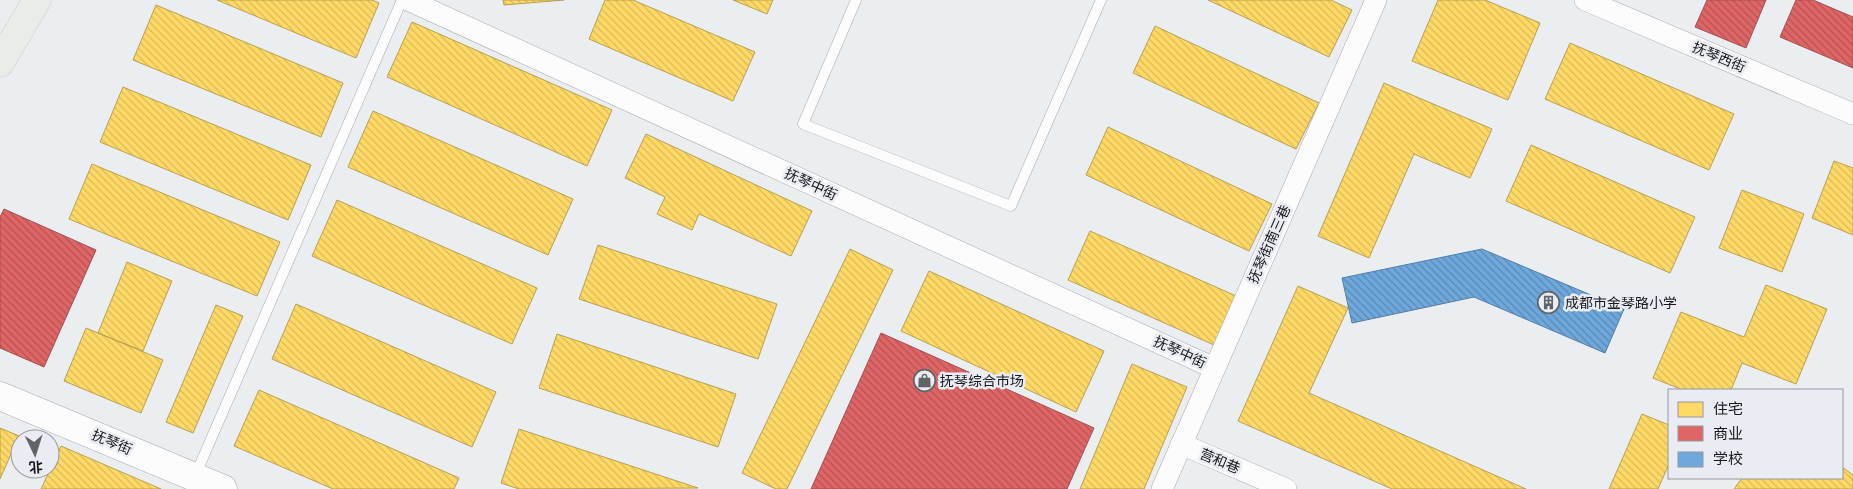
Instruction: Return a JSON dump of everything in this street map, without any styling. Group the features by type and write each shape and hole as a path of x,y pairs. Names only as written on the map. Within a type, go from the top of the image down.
{"main road":[{"path":"0,53 23,0"},
{"path":"0,63 37,0"}],"street":[{"name":"抚琴中街","path":"408,0 1214,368"},
{"name":"抚琴街南三巷","path":"1162,489 1376,0"},
{"name":"抚琴西街","path":"1585,0 1853,114"},
{"name":"抚琴街","path":"0,396 223,489"},
{"name":"营和巷","path":"1181,444 1286,489"}],"lane":[{"path":"194,477 402,0"},
{"path":"856,0 803,124 1011,206 1101,0"}],"building: 住宅":[{"path":"217,0 372,0 379,3 356,58"},
{"path":"503,0 564,0 504,5"},
{"path":"605,0 633,0 755,52 733,101 589,39"},
{"path":"733,0 773,0 767,14"},
{"path":"1208,0 1331,0 1352,10 1329,57"},
{"path":"1438,0 1485,0 1540,23 1508,100 1412,61"},
{"path":"156,5 343,83 321,137 133,60"},
{"path":"412,22 612,110 587,166 387,77"},
{"path":"1155,26 1319,103 1296,149 1133,73"},
{"path":"1570,43 1734,114 1709,170 1545,99"},
{"path":"1384,83 1492,129 1470,178 1414,154 1369,258 1318,236"},
{"path":"123,87 311,165 288,220 100,142"},
{"path":"373,111 573,199 548,255 348,167"},
{"path":"1108,127 1272,204 1249,251 1086,175"},
{"path":"646,134 812,211 791,256 699,214 692,230 657,214 665,197 625,178"},
{"path":"1531,145 1695,217 1670,273 1506,201"},
{"path":"1834,161 1853,168 1853,235 1812,218"},
{"path":"92,164 280,242 257,296 69,219"},
{"path":"1742,190 1804,214 1782,272 1719,248"},
{"path":"337,200 537,288 512,344 312,256"},
{"path":"1090,231 1236,296 1214,345 1068,280"},
{"path":"598,245 777,304 758,359 579,299"},
{"path":"850,249 893,270 787,489 776,489 742,473"},
{"path":"127,262 172,281 143,351 98,333"},
{"path":"929,271 1104,351 1076,412 901,331"},
{"path":"1766,285 1827,309 1796,384 1742,363 1731,389 1680,389 1653,378 1681,312 1744,337"},
{"path":"1298,286 1348,308 1309,393 1526,489 1392,489 1238,421"},
{"path":"296,304 496,392 472,447 272,359"},
{"path":"216,305 243,316 193,433 166,422"},
{"path":"86,328 163,360 141,413 64,381"},
{"path":"557,334 736,394 718,447 539,388"},
{"path":"1132,364 1187,387 1144,489 1080,489"},
{"path":"259,390 459,478 454,489 333,489 234,446"},
{"path":"922,395 1026,443 1005,489 911,489 884,477"},
{"path":"1642,414 1668,425 1668,466 1658,489 1609,489"},
{"path":"0,428 10,432 10,456 0,479"},
{"path":"519,429 698,488 519,489 501,483"},
{"path":"61,446 161,489 41,489 46,479 60,479"},
{"path":"1843,468 1853,475 1853,489 1734,489 1741,479 1843,479"}],"building: 商业":[{"path":"1707,0 1766,0 1746,48 1695,27"},
{"path":"1796,0 1813,0 1853,17 1853,68 1780,37"},
{"path":"4,209 96,250 44,367 0,348 0,217"},
{"name":"抚琴综合市场","path":"881,333 1094,428 1067,489 811,489"}],"building: 学校":[{"name":"成都市金琴路小学","path":"1482,249 1624,309 1605,353 1474,297 1352,323 1342,278"}],"place":[{"name":"成都市金琴路小学","path":"1549,303"},
{"name":"抚琴综合市场","path":"924,381"}]}
